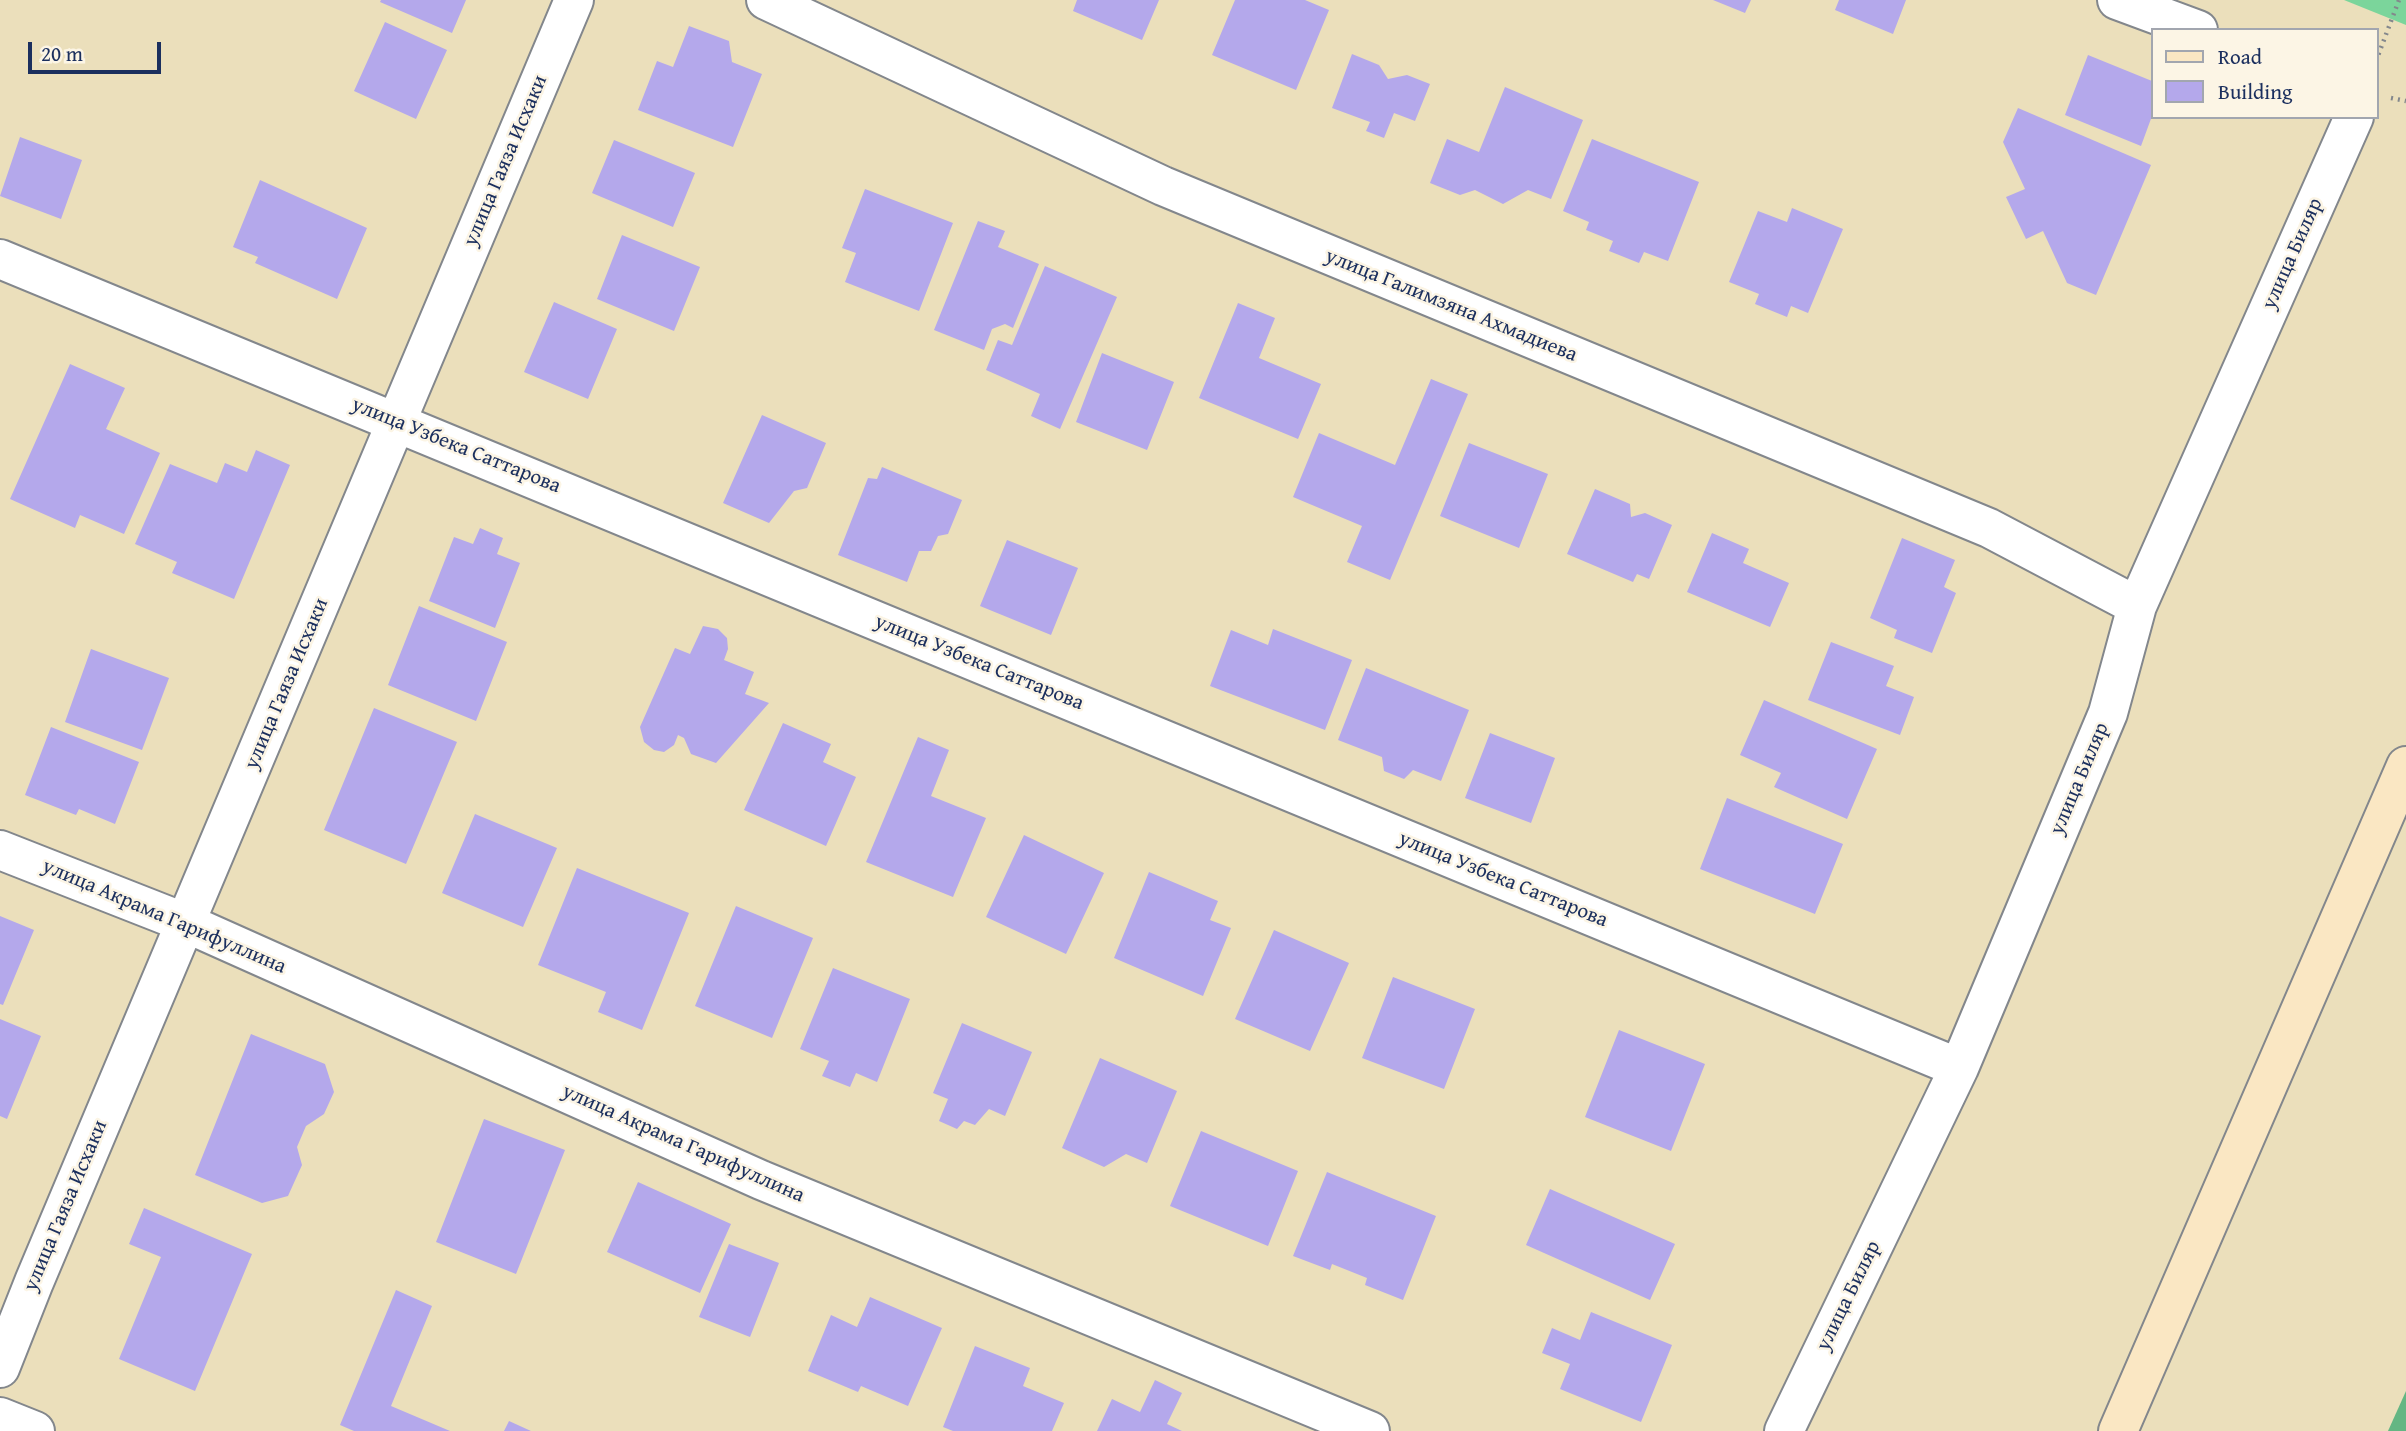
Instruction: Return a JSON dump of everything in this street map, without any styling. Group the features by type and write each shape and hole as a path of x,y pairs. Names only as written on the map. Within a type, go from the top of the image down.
{"main road":[{"path":"2118,1431 2406,766"}],"street":[{"name":"улица Гаяза Исхаки","path":"0,1368 574,0"},
{"name":"улица Галимзяна Ахмадиева","path":"766,0 1163,186 1989,528 2137,606"},
{"path":"2117,0 2193,28"},
{"name":"улица Биляр","path":"1784,1431 1959,1068 2108,713 2137,606 2353,119"},
{"name":"улица Узбека Саттарова","path":"0,259 1959,1068"},
{"name":"улица Акрама Гарифуллина","path":"0,850 186,923 761,1180 1370,1431"},
{"path":"0,1417 35,1431"}],"path":[{"path":"2378,56 2399,0"}],"green space":[{"path":"2344,0 2406,0 2406,25"},
{"path":"2406,1391 2406,1431 2388,1431"}],"building":[{"path":"466,0 452,33 380,2"},
{"path":"1077,0 1159,0 1142,40 1073,11"},
{"path":"1235,0 1305,0 1329,10 1296,90 1212,55"},
{"path":"1713,0 1751,0 1745,13"},
{"path":"1839,0 1906,0 1893,34 1835,10"},
{"path":"385,22 447,50 416,119 354,91"},
{"path":"689,26 729,41 732,62 762,74 733,147 638,110 657,61 673,67"},
{"path":"1352,54 1379,65 1388,79 1407,75 1430,84 1415,121 1394,113 1384,138 1366,131 1370,122 1332,108"},
{"path":"2088,55 2150,80 2151,119 2141,146 2065,115"},
{"path":"1505,87 1583,120 1551,199 1528,190 1503,204 1475,190 1460,195 1430,183 1447,139 1479,152"},
{"path":"2018,108 2151,165 2096,295 2067,283 2043,231 2026,239 2006,197 2025,189 2003,142"},
{"path":"20,137 82,160 61,219 0,196"},
{"path":"1592,139 1699,182 1668,261 1644,252 1639,263 1609,251 1613,241 1586,230 1589,222 1563,211"},
{"path":"614,140 695,173 673,227 592,193"},
{"path":"260,180 367,228 337,299 255,263 258,257 233,247"},
{"path":"865,189 953,223 919,311 845,282 856,253 842,248"},
{"path":"1792,208 1843,229 1808,313 1791,306 1787,317 1755,304 1759,294 1729,282 1758,211 1787,222"},
{"path":"978,221 1005,231 998,247 1039,264 1013,328 1005,324 992,329 984,350 934,330"},
{"path":"622,235 700,267 674,331 597,299"},
{"path":"1045,266 1117,297 1060,429 1031,416 1040,394 986,370 998,340 1012,345"},
{"path":"554,302 617,329 588,399 524,372"},
{"path":"1238,303 1275,318 1259,358 1321,384 1298,439 1199,398"},
{"path":"1102,353 1174,382 1147,450 1076,422"},
{"path":"70,364 125,388 106,429 160,453 124,534 80,515 75,528 10,499"},
{"path":"1431,379 1468,394 1390,580 1347,562 1362,526 1293,497 1319,433 1395,465"},
{"path":"762,415 826,443 807,488 794,491 769,523 723,503"},
{"path":"1469,443 1548,474 1519,548 1440,516"},
{"path":"256,450 290,465 234,599 172,573 177,562 135,544 170,464 217,483 225,463 247,472"},
{"path":"882,467 962,500 948,534 938,536 931,551 919,551 907,582 838,555 868,478 877,479"},
{"path":"1595,489 1630,504 1631,517 1645,513 1672,525 1649,579 1637,574 1633,582 1567,554"},
{"path":"480,528 503,538 497,554 520,563 495,628 429,601 454,537 473,544"},
{"path":"1712,533 1749,549 1743,563 1789,583 1770,627 1687,592"},
{"path":"1902,538 1955,560 1944,587 1956,593 1932,653 1894,638 1897,630 1870,618"},
{"path":"1007,540 1078,568 1051,635 980,606"},
{"path":"419,606 507,642 476,721 388,685"},
{"path":"703,626 718,629 727,638 728,649 724,660 754,672 745,694 769,703 716,763 691,754 684,738 678,735 674,745 664,752 654,750 644,742 640,727 675,648 690,654"},
{"path":"1273,629 1352,660 1325,730 1210,686 1231,630 1268,645"},
{"path":"1831,642 1894,666 1886,686 1914,697 1900,735 1808,700"},
{"path":"91,649 169,678 142,750 65,722"},
{"path":"1366,668 1469,710 1441,781 1413,770 1404,779 1384,771 1382,757 1338,740"},
{"path":"1764,700 1877,749 1847,819 1774,787 1781,773 1740,755"},
{"path":"374,708 457,742 406,864 324,830"},
{"path":"783,723 831,744 823,762 856,777 826,846 744,810"},
{"path":"51,727 139,762 115,824 79,809 76,815 25,795"},
{"path":"1490,733 1555,758 1531,823 1465,798"},
{"path":"918,737 949,750 931,796 986,818 953,897 866,862"},
{"path":"1727,798 1843,844 1815,914 1700,869"},
{"path":"475,814 557,848 523,927 442,893"},
{"path":"1024,835 1104,873 1066,954 986,917"},
{"path":"577,868 689,913 642,1030 598,1012 606,992 538,965"},
{"path":"1149,872 1218,901 1210,920 1231,928 1203,996 1114,958"},
{"path":"736,906 813,938 772,1038 695,1006"},
{"path":"0,916 34,930 3,1005 0,1004"},
{"path":"1274,930 1349,963 1310,1051 1235,1019"},
{"path":"833,968 910,999 877,1082 856,1073 850,1087 822,1076 829,1061 800,1049"},
{"path":"1393,977 1475,1009 1444,1089 1362,1058"},
{"path":"0,1019 41,1036 7,1119 0,1116"},
{"path":"962,1023 1032,1052 1005,1116 989,1109 975,1125 964,1121 957,1129 939,1121 948,1099 933,1093"},
{"path":"1619,1030 1705,1064 1671,1151 1585,1117"},
{"path":"251,1034 325,1064 334,1092 324,1114 306,1126 297,1147 302,1165 288,1196 262,1203 195,1175"},
{"path":"1100,1058 1177,1091 1147,1163 1126,1154 1104,1167 1062,1148"},
{"path":"484,1119 565,1150 516,1274 436,1242"},
{"path":"1201,1131 1298,1171 1268,1246 1170,1206"},
{"path":"1327,1172 1436,1216 1403,1300 1365,1285 1367,1278 1332,1264 1330,1270 1293,1256"},
{"path":"638,1182 731,1224 700,1293 607,1252"},
{"path":"1550,1189 1675,1244 1650,1300 1526,1245"},
{"path":"144,1208 252,1254 195,1391 119,1359 161,1257 129,1244"},
{"path":"729,1244 779,1263 750,1337 699,1317"},
{"path":"396,1290 432,1306 391,1406 450,1431 354,1431 340,1425"},
{"path":"870,1297 942,1328 908,1406 861,1386 858,1392 808,1371 831,1315 857,1327"},
{"path":"1591,1312 1672,1345 1641,1422 1560,1389 1570,1364 1542,1353 1552,1328 1580,1340"},
{"path":"975,1346 1030,1368 1023,1386 1064,1403 1052,1431 953,1431 943,1427"},
{"path":"1155,1380 1182,1393 1167,1424 1182,1431 1097,1431 1112,1399 1140,1412"},
{"path":"509,1421 531,1431 504,1431"}]}
